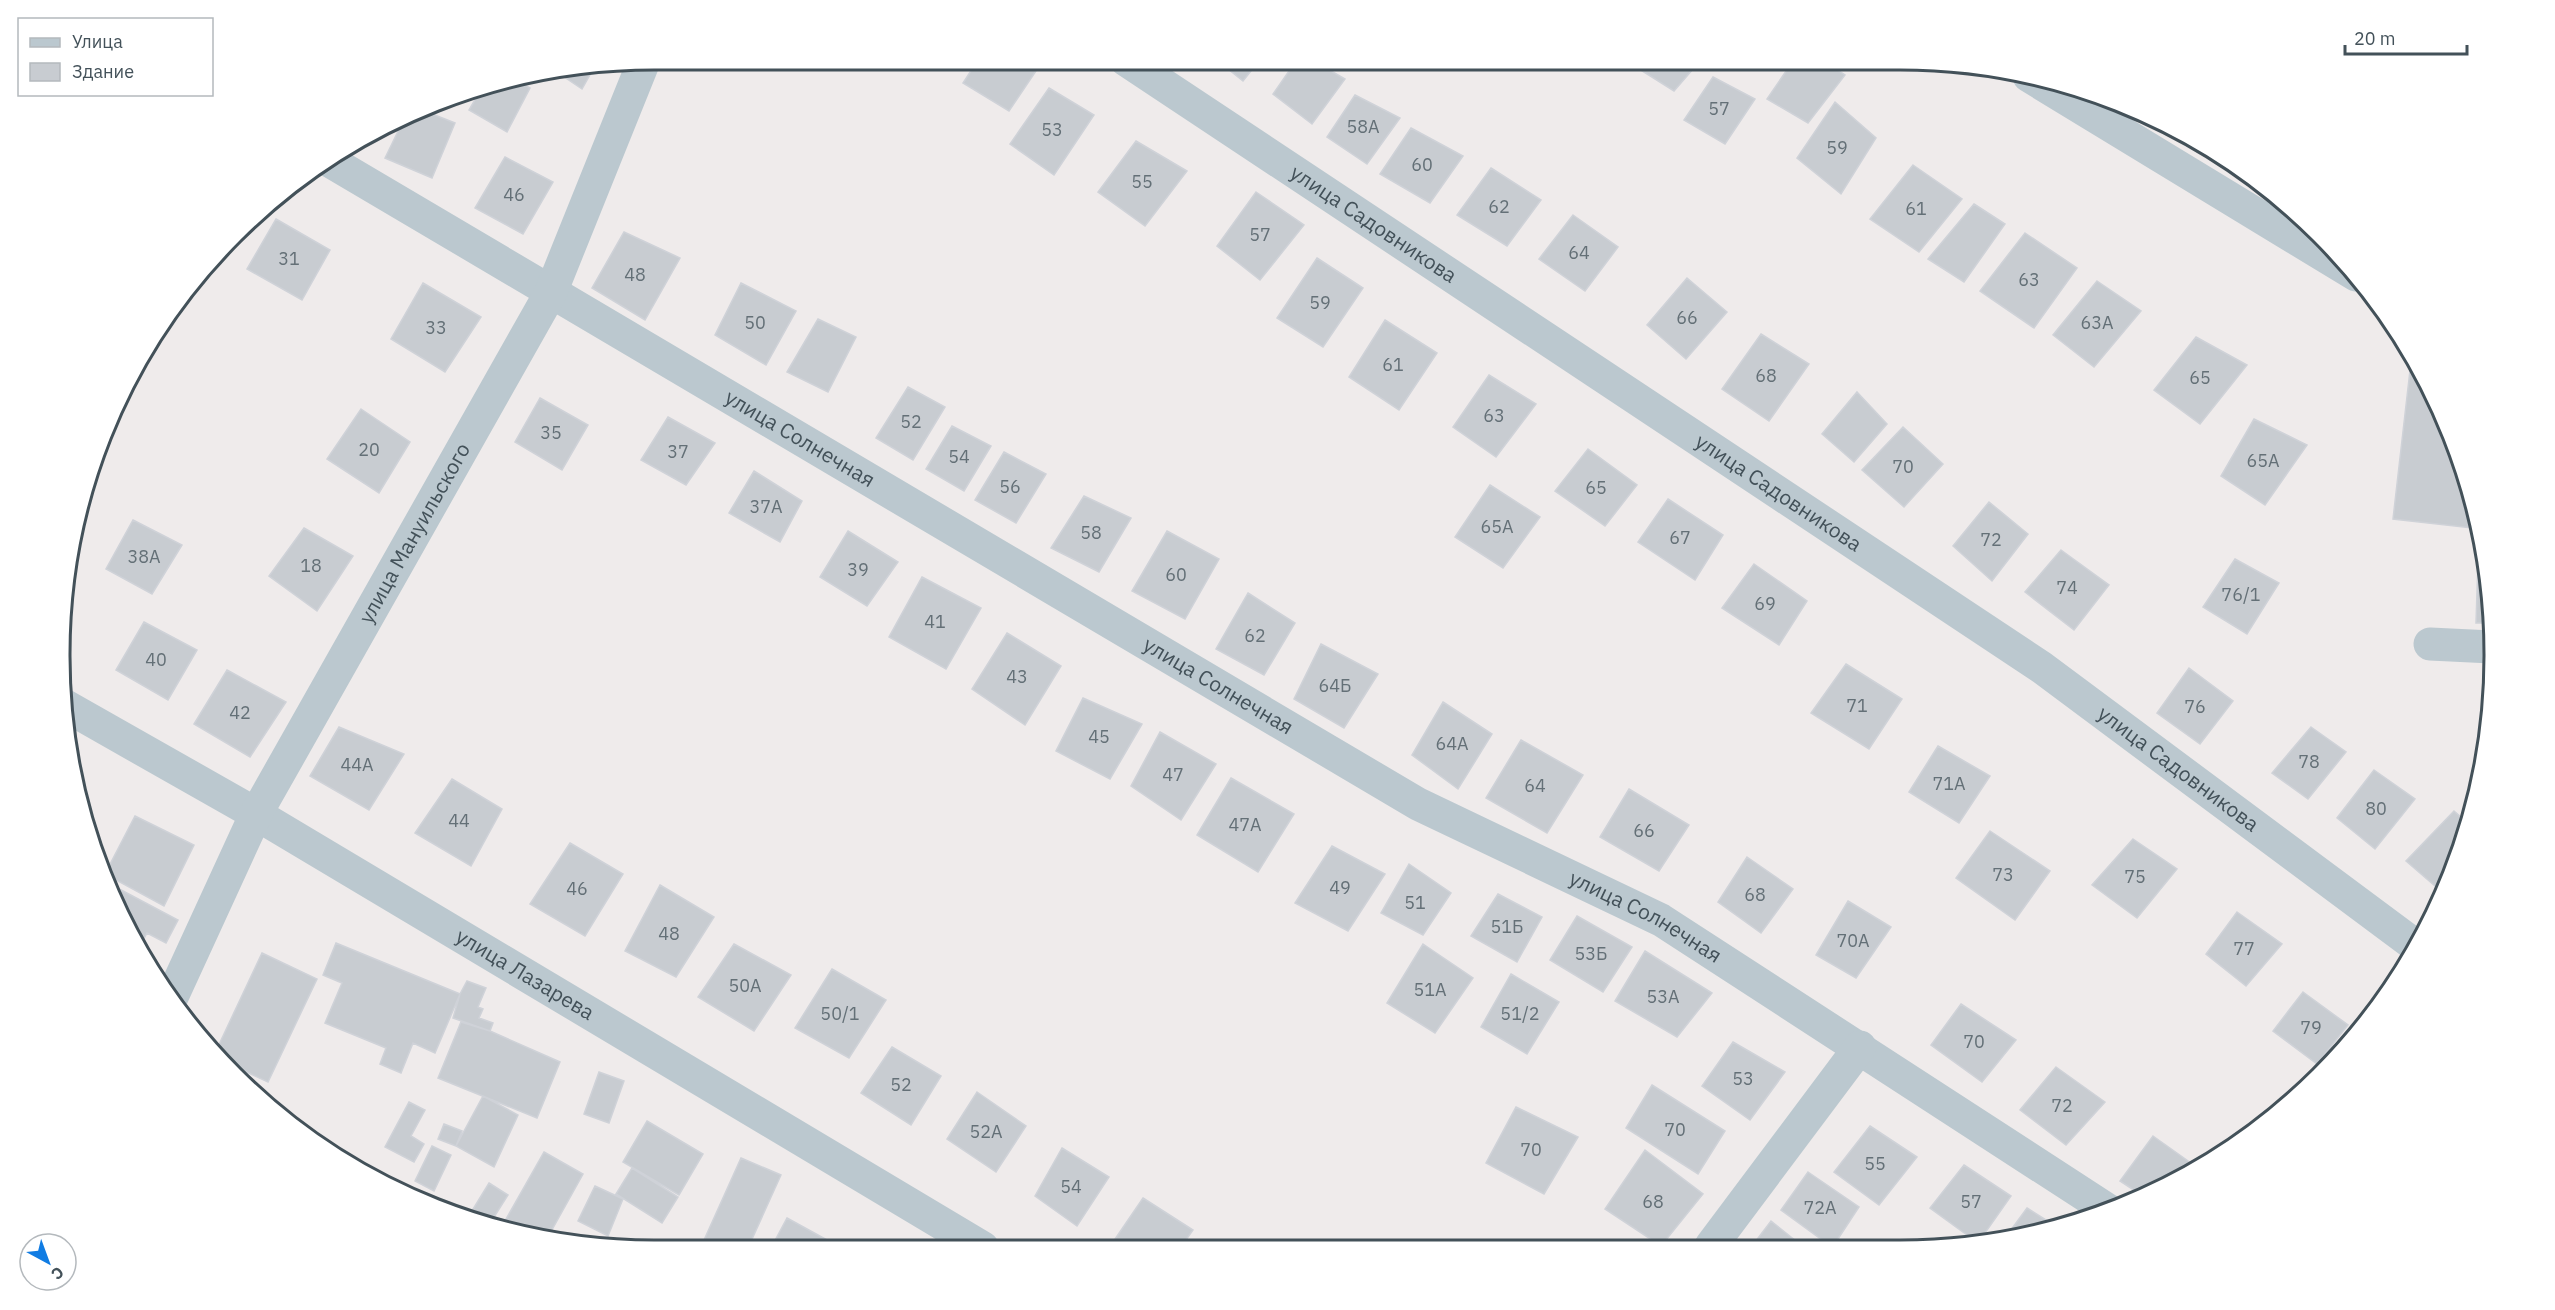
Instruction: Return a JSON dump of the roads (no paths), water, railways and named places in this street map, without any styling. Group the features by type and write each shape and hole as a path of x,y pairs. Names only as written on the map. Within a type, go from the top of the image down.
{"street":[{"name":"улица Садовникова","path":"1140,70 2041,667 2409,941"},
{"name":"улица Мануильского","path":"176,989 256,814 551,292 640,71"},
{"path":"2053,91 2329,259"},
{"name":"улица Солнечная","path":"337,165 1418,804 1661,920 2099,1204"},
{"path":"2430,644 2484,647"},
{"name":"улица Лазарева","path":"74,711 256,814 970,1240"},
{"path":"1715,1240 1860,1047"}]}
